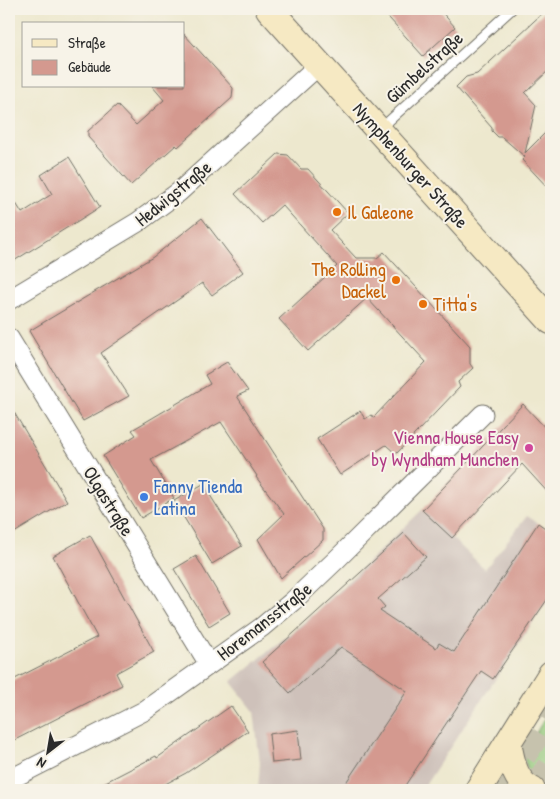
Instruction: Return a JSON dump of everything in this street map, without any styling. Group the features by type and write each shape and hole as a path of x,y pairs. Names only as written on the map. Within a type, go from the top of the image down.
{"main road":[{"name":"Nymphenburger Straße","path":"269,9 380,129 551,321"},
{"path":"478,790 551,674"},
{"path":"508,743 514,771 520,781 532,790"}],"street":[{"name":"Hedwigstraße","path":"9,300 138,222 179,192 320,64"},
{"name":"Olgastraße","path":"9,338 209,664"},
{"name":"Horemansstraße","path":"9,780 144,710 262,626 293,601 483,414"}],"lane":[{"name":"Gümbelstraße","path":"380,129 512,9"}],"shaded area":[{"path":"422,510 485,569 527,516 551,532 551,595 422,790 258,790 260,763 254,711 231,682 316,612"}],"green space":[{"path":"551,707 551,782 539,779 531,773 526,764 525,752"}],"building":[{"path":"381,9 439,9 455,27 423,56"},
{"path":"547,9 551,9 551,68 525,93 536,105 525,153 551,127 551,191 522,160 525,157 492,131 492,128 456,87 466,77 477,74"},
{"path":"185,35 233,88 232,98 178,147 176,145 131,185 88,137 88,131 117,105 136,125 164,100 154,88 185,88"},
{"path":"278,154 288,155 301,169 308,169 348,213 330,230 356,258 377,258 384,252 470,346 470,364 473,368 458,382 460,387 396,454 386,445 340,475 317,439 360,411 365,419 371,415 374,417 426,362 367,298 308,351 279,319 337,266 282,205 262,223 235,194"},
{"path":"69,157 100,207 9,264 9,192 22,213 52,194 41,175"},
{"path":"202,218 243,272 212,295 202,283 101,353 129,396 83,421 29,331 153,257"},
{"path":"227,362 248,391 237,396 323,529 323,540 281,578 258,539 284,514 256,477 221,422 151,460 174,498 141,518 103,456 136,435 132,430 210,384 205,375"},
{"path":"9,404 67,501 9,536"},
{"path":"523,404 551,434 551,496 522,464 452,538 422,510"},
{"path":"203,484 242,546 212,564 174,501"},
{"path":"538,523 551,532 551,594 493,679 481,671 402,790 341,790 407,691 341,647 290,693 262,662 404,533 426,557 378,599 385,607 380,611 436,648 439,643 454,652"},
{"path":"90,535 154,652 116,673 122,685 9,743 9,682 97,637 53,556"},
{"path":"196,556 230,613 209,626 174,569"},
{"path":"231,706 248,731 186,773 154,790 90,790 156,756 157,758"},
{"path":"298,730 301,760 272,763 269,734"}],"tunnel":[{"path":"499,790 551,712"},
{"path":"535,790 551,766"}],"place":[{"name":"Il Galeone","path":"337,212"},
{"name":"The Rolling Dackel","path":"396,280"},
{"name":"Titta's","path":"423,304"},
{"name":"Vienna House Easy by Wyndham Munchen","path":"529,448"},
{"name":"Fanny Tienda Latina","path":"144,497"}]}
